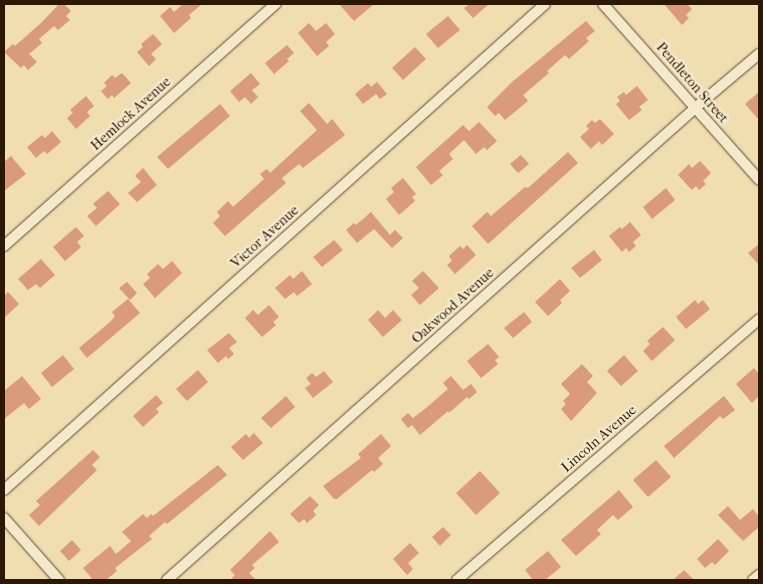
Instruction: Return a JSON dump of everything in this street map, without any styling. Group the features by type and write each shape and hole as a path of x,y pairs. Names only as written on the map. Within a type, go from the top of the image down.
{"street":[{"name":"Hemlock Avenue","path":"4,246 276,4"},
{"name":"Victor Avenue","path":"4,490 545,4"},
{"name":"Pendleton Street","path":"603,4 759,180"},
{"name":"Oakwood Avenue","path":"167,580 759,54"},
{"name":"Lincoln Avenue","path":"457,580 759,319"},
{"path":"4,518 59,580"},
{"path":"753,580 759,575"}],"building":[{"path":"59,4 64,4 71,11 66,16 70,20 58,30 54,26 39,39 42,43 29,54 37,62 28,70 24,65 21,68 4,52 13,44 15,46"},
{"path":"183,4 202,4 189,15 191,18 174,33 160,16 170,7 174,12"},
{"path":"339,4 374,4 354,21"},
{"path":"470,4 489,4 473,18 464,8"},
{"path":"664,4 687,4 692,9 686,15 689,18 682,25"},
{"path":"448,16 460,30 438,48 426,34"},
{"path":"586,21 595,31 586,38 589,41 569,59 565,55 547,71 549,73 523,95 528,101 505,120 499,113 495,116 487,107 512,82"},
{"path":"309,23 316,31 326,23 335,34 326,42 329,46 317,56 298,33"},
{"path":"153,34 162,44 151,54 156,59 149,66 137,52 143,47 141,44"},
{"path":"287,45 294,53 287,59 289,61 274,74 265,63"},
{"path":"415,47 426,59 403,80 392,68"},
{"path":"122,73 131,83 114,98 112,95 108,99 101,91 107,86 104,83 112,75 115,78"},
{"path":"251,73 260,84 252,90 258,97 251,104 245,97 239,102 230,91"},
{"path":"377,82 387,94 380,99 376,94 363,104 355,94 368,83 371,87"},
{"path":"637,86 648,100 639,107 642,110 629,120 616,104 620,101 617,97 624,92 626,95"},
{"path":"759,92 759,120 745,104"},
{"path":"86,96 94,106 87,112 90,116 76,129 67,118 73,113 70,110"},
{"path":"309,103 327,124 332,119 345,135 303,168 299,164 282,178 286,183 225,236 213,223 220,216 217,212 228,201 233,207 264,179 260,174 267,169 270,173 317,130 300,111"},
{"path":"220,104 230,116 168,169 157,157"},
{"path":"600,119 614,134 602,145 599,141 591,149 580,137 589,129 586,126 592,120 595,123"},
{"path":"479,122 497,141 487,150 484,147 476,154 464,140 449,154 453,159 439,171 443,175 431,185 416,167 463,125 469,131"},
{"path":"52,131 61,142 47,154 44,151 36,158 27,147 42,135 45,138"},
{"path":"568,152 578,163 488,244 472,226 487,212 491,216 525,187 528,188"},
{"path":"521,155 529,164 518,173 510,164"},
{"path":"11,156 26,174 4,191 4,162"},
{"path":"700,161 711,173 703,181 706,184 699,190 696,186 692,190 678,175 689,164 692,168"},
{"path":"143,168 157,185 137,202 128,193 141,182 135,176"},
{"path":"403,178 416,194 412,197 415,201 399,215 386,199 394,192 391,188"},
{"path":"666,188 675,200 652,219 643,207"},
{"path":"108,191 120,204 96,226 87,216 97,208 93,204"},
{"path":"371,212 390,235 395,230 403,238 392,248 374,229 357,243 346,230 354,223 356,225"},
{"path":"630,222 641,235 633,242 636,246 629,252 626,248 622,252 609,236"},
{"path":"76,227 84,236 77,242 81,247 65,261 53,247"},
{"path":"334,240 343,250 322,267 313,257"},
{"path":"759,244 759,265 748,253"},
{"path":"467,245 476,255 455,274 447,265 452,261 449,256 460,246 463,249"},
{"path":"594,250 602,260 580,278 571,268"},
{"path":"41,259 55,275 40,288 36,284 28,290 18,279"},
{"path":"172,261 182,273 155,298 143,284 150,278 147,274 158,264 163,269"},
{"path":"302,271 312,284 297,296 294,292 285,299 275,288 290,275 293,279"},
{"path":"423,271 439,288 420,305 411,295 419,288 412,281"},
{"path":"560,279 570,291 560,300 562,303 548,316 535,302"},
{"path":"127,282 137,293 130,300 119,288"},
{"path":"8,292 19,304 4,318 4,296"},
{"path":"128,299 140,313 87,358 79,348 110,322 115,316 112,312"},
{"path":"695,300 698,304 703,300 710,309 686,329 676,317"},
{"path":"269,305 279,317 273,322 276,325 262,337 245,318 253,310 258,315"},
{"path":"378,310 385,318 393,310 402,320 383,337 368,320"},
{"path":"524,312 532,322 513,338 504,328"},
{"path":"663,327 675,340 652,361 643,351 650,344 647,341"},
{"path":"229,333 237,342 229,348 234,354 228,359 226,356 218,363 207,350"},
{"path":"488,344 499,357 495,360 498,364 481,378 467,361"},
{"path":"63,355 74,369 52,387 41,373"},
{"path":"624,355 638,371 621,386 607,371"},
{"path":"582,364 593,376 587,382 597,393 571,421 561,409 566,404 563,401 570,394 561,384"},
{"path":"754,368 759,374 759,396 752,403 736,384"},
{"path":"198,370 208,382 187,401 176,389"},
{"path":"324,371 333,382 313,398 305,388 311,384 306,378 312,373 316,377"},
{"path":"22,376 41,399 29,409 24,403 4,419 4,391"},
{"path":"451,376 463,390 471,384 477,392 469,399 467,397 449,413 448,411 420,435 412,425 408,428 401,419 408,413 413,418 426,408 448,389 443,383"},
{"path":"156,395 163,403 156,409 159,412 143,427 133,416"},
{"path":"286,396 295,407 271,428 261,418"},
{"path":"724,396 735,410 723,419 720,416 674,458 664,446"},
{"path":"254,433 263,443 243,460 231,447 246,434 249,438"},
{"path":"381,434 391,446 378,458 383,464 374,472 372,470 337,499 334,499 323,486 361,458 358,454"},
{"path":"93,450 100,457 92,465 97,470 39,526 29,515 40,505 36,501"},
{"path":"656,460 671,477 648,497 633,480"},
{"path":"218,465 227,475 167,524 165,522 149,536 152,539 115,568 117,571 106,580 93,580 83,568 110,546 116,554 131,541 122,532 143,514 147,518 151,514 153,516"},
{"path":"480,471 500,493 476,515 456,493"},
{"path":"619,490 633,507 618,520 613,515 597,530 601,534 576,556 561,540"},
{"path":"310,496 319,505 313,511 316,515 307,523 304,519 299,523 290,514"},
{"path":"728,506 740,520 753,509 759,517 759,527 743,541 718,515"},
{"path":"443,527 451,535 440,546 432,537"},
{"path":"270,531 279,542 252,565 255,568 249,573 256,580 230,580 235,575 230,570"},
{"path":"718,539 729,551 715,565 712,562 705,568 697,559"},
{"path":"72,540 81,550 69,561 60,551"},
{"path":"410,543 419,553 408,563 413,569 407,575 393,559"},
{"path":"548,551 561,567 545,580 533,580 525,570"},
{"path":"684,570 694,580 673,580"}]}
